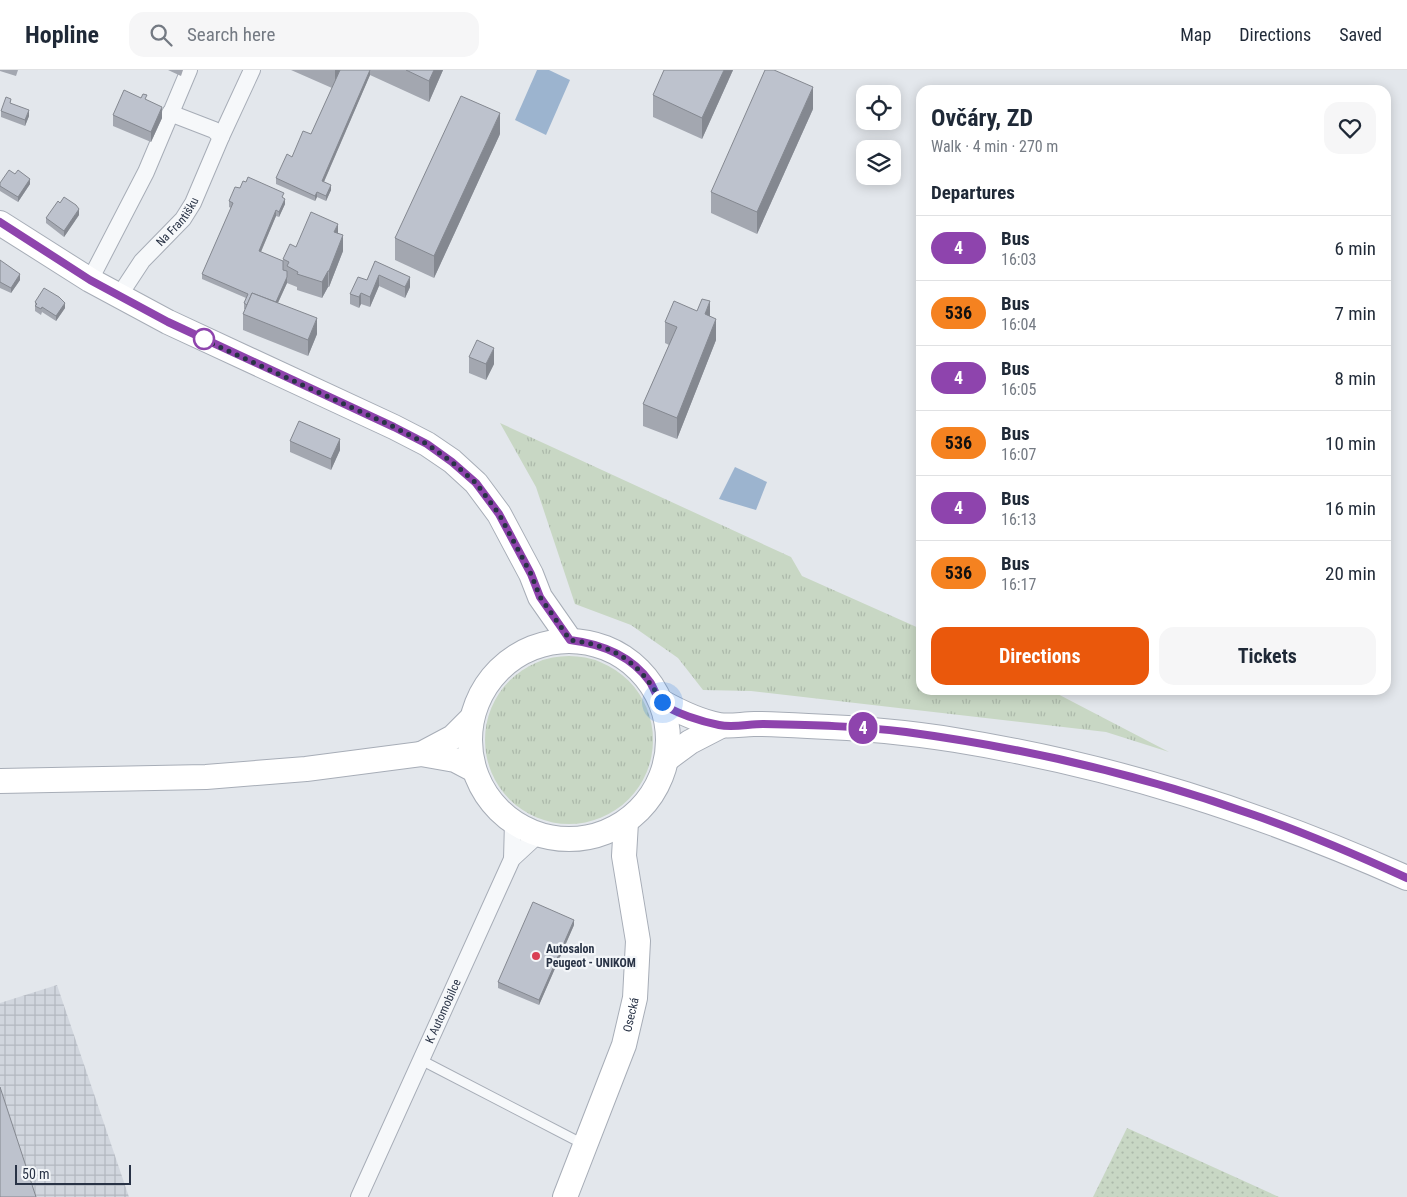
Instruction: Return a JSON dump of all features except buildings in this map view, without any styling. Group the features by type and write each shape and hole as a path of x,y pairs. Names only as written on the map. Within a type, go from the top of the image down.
{"main road":[{"path":"0,222 90,280 119,296 168,322 394,427 427,444 452,462 476,483 499,514 531,574 540,597 570,640"},
{"path":"530,648 538,631 540,597"},
{"path":"570,640 593,643 608,648 634,664 650,682 662,702 669,730 667,759 662,778 653,795 640,810 626,822 608,832 589,838 563,840 538,834 513,822 496,808 483,790 474,770 470,744 472,718 480,696 493,676 510,660 530,648 550,642 570,640"},
{"path":"662,702 688,716 721,726 753,724 804,725 904,732 1057,760 1156,784 1245,812 1332,845 1407,878"},
{"path":"421,754 453,737 472,718"},
{"path":"667,759 690,742 721,726"},
{"path":"0,781 206,777 306,769 421,754 455,760 474,770"},
{"name":"Osecká","path":"565,1197 624,1045 635,998 638,941 624,856 626,822"},
{"path":"589,838 627,875"}],"street":[{"path":"90,280 146,172 189,70"},
{"name":"Na Františku","path":"119,296 142,261 183,218 193,204 252,70"},
{"path":"170,114 214,130 221,137"},
{"path":"512,859 513,822"},
{"name":"K Automobilce","path":"359,1197 512,859 538,834"}],"lane":[{"path":"421,1060 585,1145"}],"shaded area":[{"path":"57,985 129,1197 0,1197 0,1003"}],"green space":[{"path":"500,423 791,557 802,576 916,627 916,695 1060,695 1169,752 1106,732 751,691 703,690 678,658 631,625 575,604 536,487"},
{"path":"577,656 601,662 629,680 647,708 652,724 652,756 647,772 629,800 616,810 593,821 561,824 537,818 509,800 499,787 488,764 485,732 491,708 509,680 522,670 545,659"},
{"path":"1127,1128 1279,1197 1093,1197"}],"water":[{"path":"537,70 549,70 570,80 546,135 515,120"},
{"path":"735,467 767,482 756,510 719,499"}],"bus line":[{"name":"4","path":"0,222 90,280 168,322 427,444 476,483 499,514 531,574 540,597 570,640 593,643 615,651 634,664 650,682 662,702 688,716 721,726 753,724 804,725 904,732 957,740 1106,771 1204,798 1253,814 1348,851 1407,878"}],"place":[{"name":"Autosalon Peugeot - UNIKOM","path":"536,956"}],"route":[{"path":"204,339 200,338 394,427 427,444 452,462 476,483 499,514 531,574 540,597 570,640 593,643 615,651 634,664 650,682 662,702"}]}
